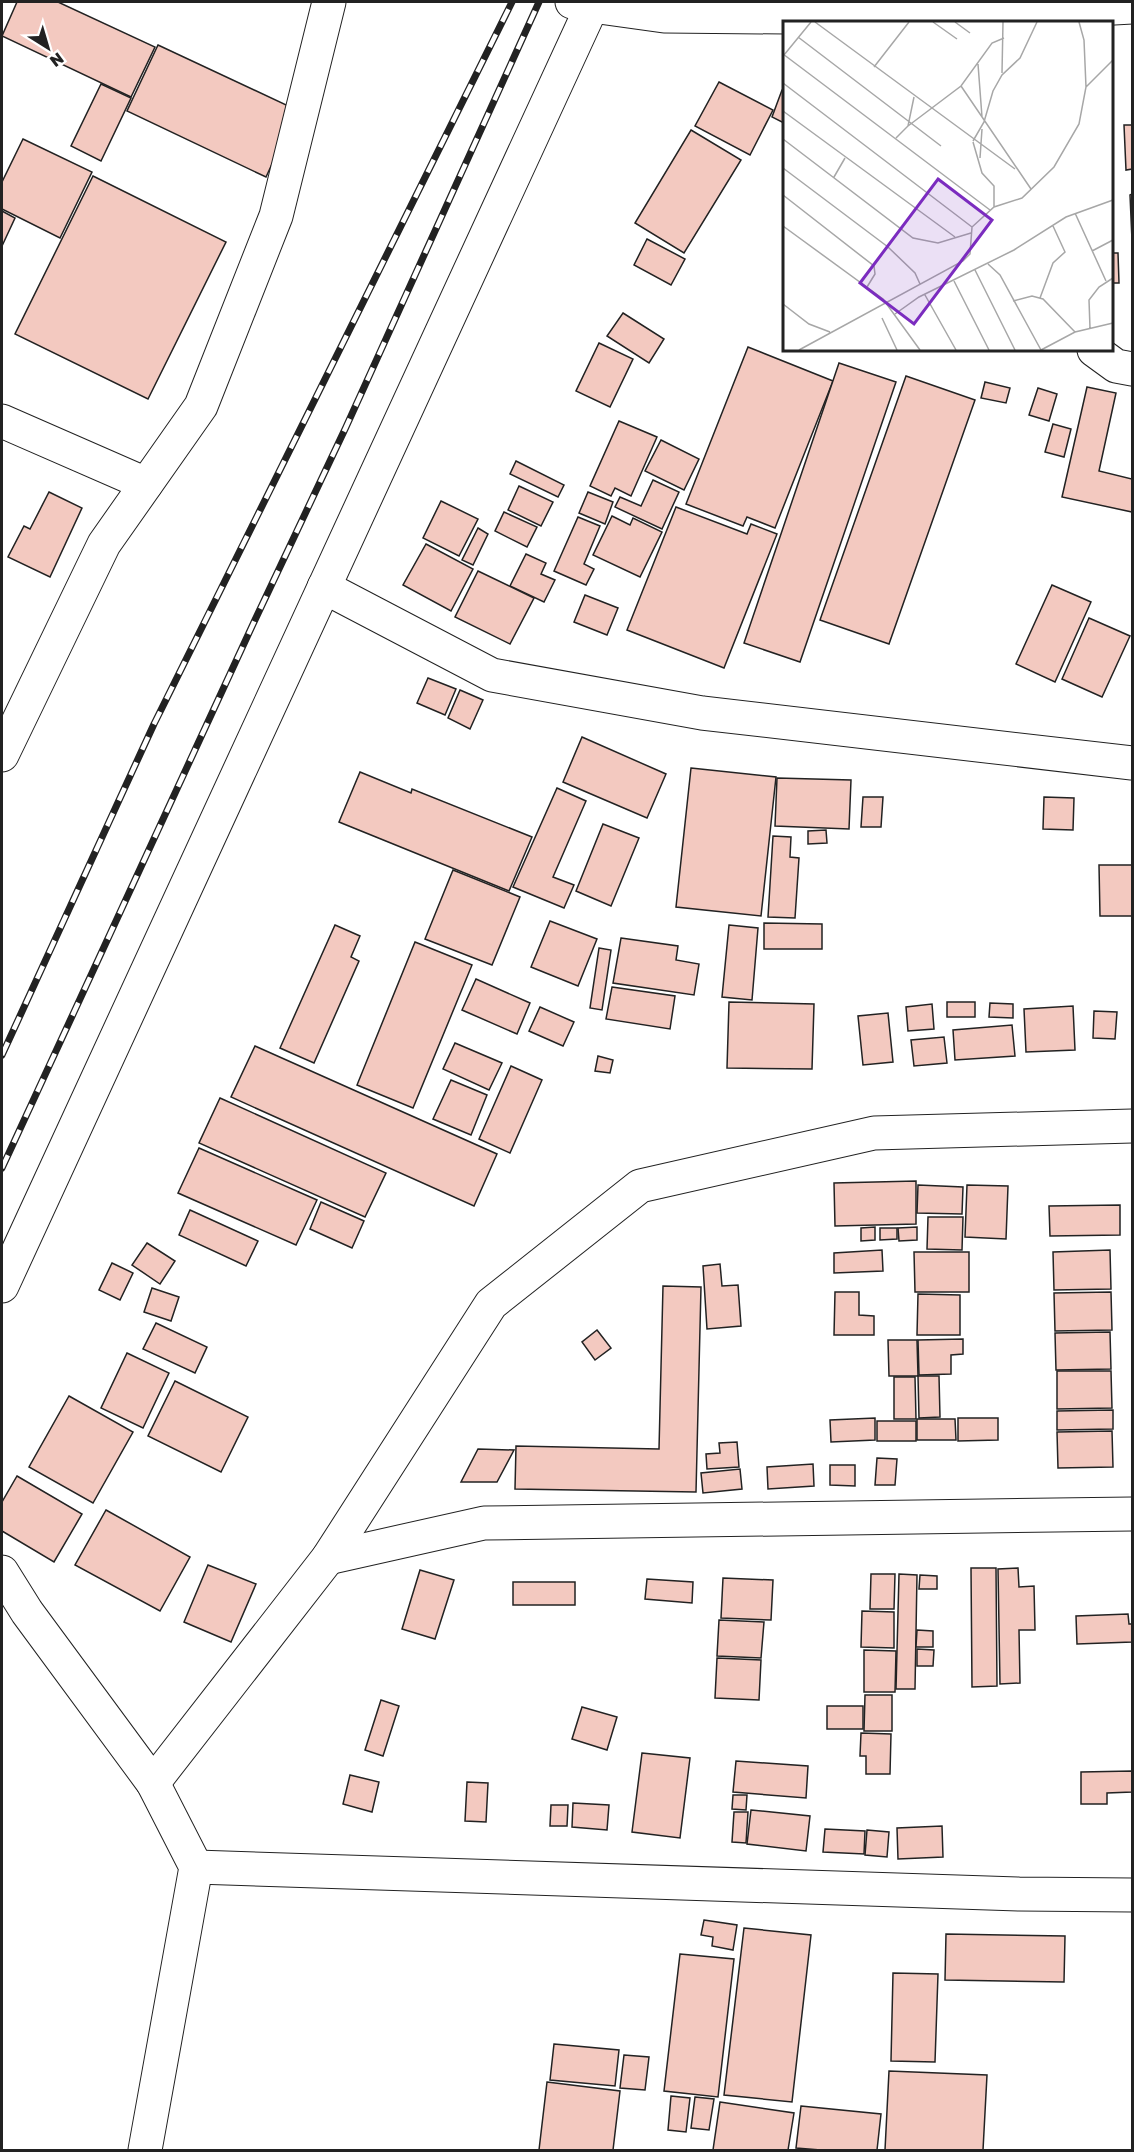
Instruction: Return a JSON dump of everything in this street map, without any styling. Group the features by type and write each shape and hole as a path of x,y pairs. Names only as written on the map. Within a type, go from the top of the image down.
{"street":[{"path":"2,755 104,544 201,406 276,216 329,2"},
{"path":"2,1286 324,587 586,3 664,16 992,19 1132,7"},
{"path":"1095,351 1116,366 1132,369"},
{"path":"2,421 146,484"},
{"path":"324,587 492,675 702,713 1132,763"},
{"path":"153,1783 328,1558 491,1304 640,1186 874,1133 1132,1126"},
{"path":"328,1558 484,1523 1132,1514"},
{"path":"2,1572 27,1612 153,1783 196,1867 145,2151"},
{"path":"196,1867 1007,1894 1132,1895"}],"building":[{"path":"17,2 58,2 155,47 131,97 2,36"},
{"path":"158,45 297,110 266,177 127,111"},
{"path":"719,82 773,110 750,155 695,126"},
{"path":"101,84 131,98 101,161 71,146"},
{"path":"783,90 783,122 772,117"},
{"path":"1124,125 1132,125 1132,169 1126,170"},
{"path":"691,130 741,160 684,253 635,223"},
{"path":"23,139 92,172 60,238 2,209 2,182"},
{"path":"93,176 226,242 148,399 15,334"},
{"path":"1132,194 1132,240 1130,195"},
{"path":"2,211 15,218 2,246"},
{"path":"647,239 685,259 671,285 634,265"},
{"path":"1113,253 1118,253 1119,283 1113,283"},
{"path":"623,313 664,339 649,363 607,336"},
{"path":"599,343 633,359 610,407 576,391"},
{"path":"748,347 833,381 775,528 747,517 743,526 686,504"},
{"path":"839,363 896,382 800,662 744,643"},
{"path":"906,376 975,400 889,644 820,620"},
{"path":"985,382 1010,388 1006,403 981,398"},
{"path":"1087,387 1116,393 1099,471 1132,479 1132,512 1062,497"},
{"path":"1038,388 1057,394 1049,421 1029,415"},
{"path":"619,421 657,437 631,496 615,488 611,496 590,486"},
{"path":"1053,424 1071,429 1064,457 1045,452"},
{"path":"661,440 699,459 684,490 645,471"},
{"path":"516,461 564,485 558,497 510,474"},
{"path":"653,480 679,492 662,529 615,507 620,497 641,506"},
{"path":"519,486 553,502 541,526 508,510"},
{"path":"49,492 82,508 50,577 8,557 24,526 30,529"},
{"path":"588,492 613,502 605,524 579,513"},
{"path":"441,501 478,519 459,556 423,538"},
{"path":"676,507 747,534 751,524 777,534 724,668 627,630"},
{"path":"504,512 537,527 527,547 495,531"},
{"path":"612,516 630,525 633,518 662,532 640,577 593,555"},
{"path":"578,517 600,526 584,564 594,569 586,585 554,571"},
{"path":"478,528 488,534 473,565 462,560"},
{"path":"426,544 473,569 451,611 403,585"},
{"path":"526,554 546,563 541,574 555,580 544,602 510,586"},
{"path":"478,571 534,598 510,644 455,617"},
{"path":"1052,585 1091,602 1055,682 1016,664"},
{"path":"585,595 618,608 607,635 574,622"},
{"path":"1089,618 1130,636 1102,697 1062,679"},
{"path":"428,678 456,689 445,715 417,703"},
{"path":"460,690 483,700 470,729 448,718"},
{"path":"582,737 666,774 647,818 563,782"},
{"path":"691,768 776,777 761,916 676,907"},
{"path":"360,772 411,793 412,789 532,837 509,891 339,822"},
{"path":"777,778 851,780 849,829 775,826"},
{"path":"557,788 586,801 553,877 574,885 564,908 513,887"},
{"path":"863,797 883,797 881,827 861,827"},
{"path":"1044,797 1074,798 1073,830 1043,829"},
{"path":"603,824 639,838 611,906 576,891"},
{"path":"826,830 827,843 808,844 808,831"},
{"path":"773,836 791,837 790,857 799,858 795,918 768,917"},
{"path":"1099,865 1132,865 1132,916 1100,916"},
{"path":"453,870 520,897 492,965 425,939"},
{"path":"550,921 597,939 578,986 531,967"},
{"path":"764,923 822,924 822,949 764,949"},
{"path":"335,925 360,936 351,957 359,961 314,1063 280,1048"},
{"path":"729,925 758,928 752,1000 722,997"},
{"path":"621,938 678,946 676,960 699,964 694,995 613,983"},
{"path":"415,942 472,965 413,1108 357,1085"},
{"path":"599,948 611,950 602,1010 590,1008"},
{"path":"476,979 530,1003 517,1034 462,1010"},
{"path":"612,987 675,996 670,1029 606,1019"},
{"path":"729,1002 814,1004 812,1069 727,1068"},
{"path":"947,1002 975,1002 975,1017 947,1017"},
{"path":"990,1003 1013,1004 1013,1018 989,1017"},
{"path":"932,1004 934,1029 908,1031 906,1007"},
{"path":"1073,1006 1075,1050 1026,1052 1024,1009"},
{"path":"540,1007 574,1022 563,1046 529,1031"},
{"path":"1094,1011 1117,1012 1115,1039 1093,1038"},
{"path":"888,1013 893,1062 863,1065 858,1016"},
{"path":"1012,1025 1015,1056 955,1060 953,1030"},
{"path":"944,1037 947,1063 914,1066 911,1040"},
{"path":"455,1043 502,1063 489,1090 443,1069"},
{"path":"255,1046 497,1154 474,1206 231,1097"},
{"path":"598,1056 613,1060 610,1073 595,1071"},
{"path":"511,1066 542,1080 510,1153 479,1139"},
{"path":"451,1080 487,1095 471,1135 433,1119"},
{"path":"220,1098 386,1173 365,1217 199,1143"},
{"path":"199,1148 317,1200 296,1245 178,1193"},
{"path":"916,1181 916,1224 835,1226 834,1183"},
{"path":"918,1185 963,1187 962,1214 917,1213"},
{"path":"967,1185 1008,1186 1006,1239 965,1237"},
{"path":"321,1202 364,1221 352,1248 310,1229"},
{"path":"1120,1205 1120,1235 1050,1236 1049,1206"},
{"path":"190,1210 258,1241 246,1266 179,1235"},
{"path":"928,1217 963,1217 962,1250 927,1249"},
{"path":"875,1227 875,1240 861,1241 861,1228"},
{"path":"917,1227 917,1240 899,1241 898,1228"},
{"path":"880,1228 897,1228 897,1239 880,1240"},
{"path":"147,1243 175,1261 160,1284 132,1265"},
{"path":"882,1250 883,1271 834,1273 834,1253"},
{"path":"1110,1250 1111,1289 1054,1290 1053,1252"},
{"path":"914,1252 969,1252 969,1292 915,1292"},
{"path":"112,1263 133,1273 120,1300 99,1290"},
{"path":"720,1264 722,1286 738,1285 741,1326 707,1329 703,1266"},
{"path":"663,1286 701,1287 696,1492 515,1489 516,1446 659,1449"},
{"path":"152,1288 179,1297 171,1321 144,1312"},
{"path":"835,1292 859,1292 859,1315 874,1316 874,1335 834,1335"},
{"path":"1111,1292 1112,1330 1055,1331 1054,1293"},
{"path":"918,1294 960,1295 960,1335 917,1335"},
{"path":"156,1323 207,1347 195,1373 143,1349"},
{"path":"597,1330 611,1348 595,1360 582,1342"},
{"path":"1110,1332 1111,1369 1056,1370 1055,1333"},
{"path":"963,1339 963,1354 951,1355 951,1374 919,1375 918,1340"},
{"path":"888,1340 917,1340 918,1376 889,1376"},
{"path":"127,1353 169,1373 143,1428 101,1408"},
{"path":"1057,1371 1111,1371 1112,1408 1057,1409"},
{"path":"918,1376 939,1376 940,1417 919,1418"},
{"path":"894,1377 915,1377 916,1419 894,1419"},
{"path":"175,1381 248,1417 221,1472 148,1436"},
{"path":"69,1396 133,1432 93,1503 29,1467"},
{"path":"1113,1410 1113,1429 1057,1430 1057,1411"},
{"path":"875,1418 875,1440 831,1442 830,1420"},
{"path":"958,1418 998,1418 998,1440 958,1441"},
{"path":"917,1419 955,1419 956,1440 917,1440"},
{"path":"877,1421 916,1421 916,1441 877,1441"},
{"path":"1112,1431 1113,1467 1058,1468 1057,1432"},
{"path":"737,1442 739,1467 707,1469 706,1454 720,1453 719,1443"},
{"path":"478,1449 514,1450 497,1482 461,1482"},
{"path":"877,1458 897,1459 895,1485 875,1485"},
{"path":"813,1464 814,1486 768,1489 767,1467"},
{"path":"830,1465 855,1465 855,1486 830,1485"},
{"path":"740,1469 742,1489 703,1493 701,1473"},
{"path":"17,1476 82,1514 54,1562 2,1531 2,1502"},
{"path":"106,1510 190,1557 160,1611 75,1565"},
{"path":"208,1565 256,1584 231,1642 184,1622"},
{"path":"971,1568 996,1568 997,1686 972,1687"},
{"path":"1018,1568 1019,1587 1034,1586 1035,1630 1019,1630 1020,1683 1000,1684 998,1569"},
{"path":"420,1570 454,1580 435,1639 402,1629"},
{"path":"871,1574 895,1574 894,1609 870,1609"},
{"path":"899,1574 917,1575 915,1689 896,1689"},
{"path":"920,1575 937,1576 937,1589 919,1589"},
{"path":"723,1578 773,1580 771,1620 721,1618"},
{"path":"647,1579 693,1582 692,1603 645,1599"},
{"path":"513,1582 575,1582 575,1605 513,1605"},
{"path":"862,1611 894,1612 894,1648 861,1647"},
{"path":"1128,1614 1129,1624 1132,1624 1132,1642 1077,1644 1076,1616"},
{"path":"719,1620 764,1622 761,1658 717,1656"},
{"path":"917,1630 933,1631 933,1647 916,1647"},
{"path":"917,1649 934,1650 933,1666 917,1666"},
{"path":"864,1650 896,1651 895,1692 864,1692"},
{"path":"717,1658 761,1660 759,1700 715,1698"},
{"path":"865,1695 892,1695 892,1731 864,1731"},
{"path":"381,1700 399,1706 383,1756 365,1750"},
{"path":"827,1706 863,1706 863,1729 827,1729"},
{"path":"582,1707 617,1717 607,1750 572,1739"},
{"path":"861,1733 891,1734 890,1774 866,1774 866,1756 860,1756"},
{"path":"642,1753 690,1758 680,1838 632,1832"},
{"path":"736,1761 808,1766 806,1798 733,1792"},
{"path":"1132,1771 1132,1792 1107,1793 1107,1804 1081,1804 1081,1772"},
{"path":"350,1775 379,1782 372,1812 343,1804"},
{"path":"467,1782 488,1783 486,1822 465,1821"},
{"path":"733,1795 747,1795 746,1810 732,1809"},
{"path":"573,1803 609,1805 607,1830 572,1827"},
{"path":"551,1805 568,1805 567,1826 550,1826"},
{"path":"751,1810 810,1816 806,1851 747,1844"},
{"path":"734,1812 748,1812 746,1843 732,1842"},
{"path":"942,1826 943,1857 898,1859 897,1828"},
{"path":"825,1829 865,1831 864,1854 823,1852"},
{"path":"867,1830 889,1832 887,1857 865,1855"},
{"path":"704,1920 737,1925 733,1950 712,1946 713,1937 701,1935"},
{"path":"744,1928 811,1935 792,2102 724,2095"},
{"path":"946,1934 1065,1936 1064,1982 945,1980"},
{"path":"680,1954 734,1959 718,2097 664,2091"},
{"path":"893,1973 938,1974 935,2062 891,2061"},
{"path":"554,2044 619,2050 615,2086 550,2080"},
{"path":"624,2055 649,2057 645,2090 620,2088"},
{"path":"889,2071 987,2075 983,2150 885,2150"},
{"path":"547,2082 620,2091 613,2150 539,2150"},
{"path":"671,2096 690,2098 686,2132 668,2130"},
{"path":"695,2097 714,2099 709,2130 691,2128"},
{"path":"720,2102 794,2113 788,2150 713,2150"},
{"path":"801,2106 881,2114 877,2150 796,2148"}],"railway":[{"path":"2,1055 154,724 512,2"},
{"path":"2,1168 346,427 539,2"}]}
